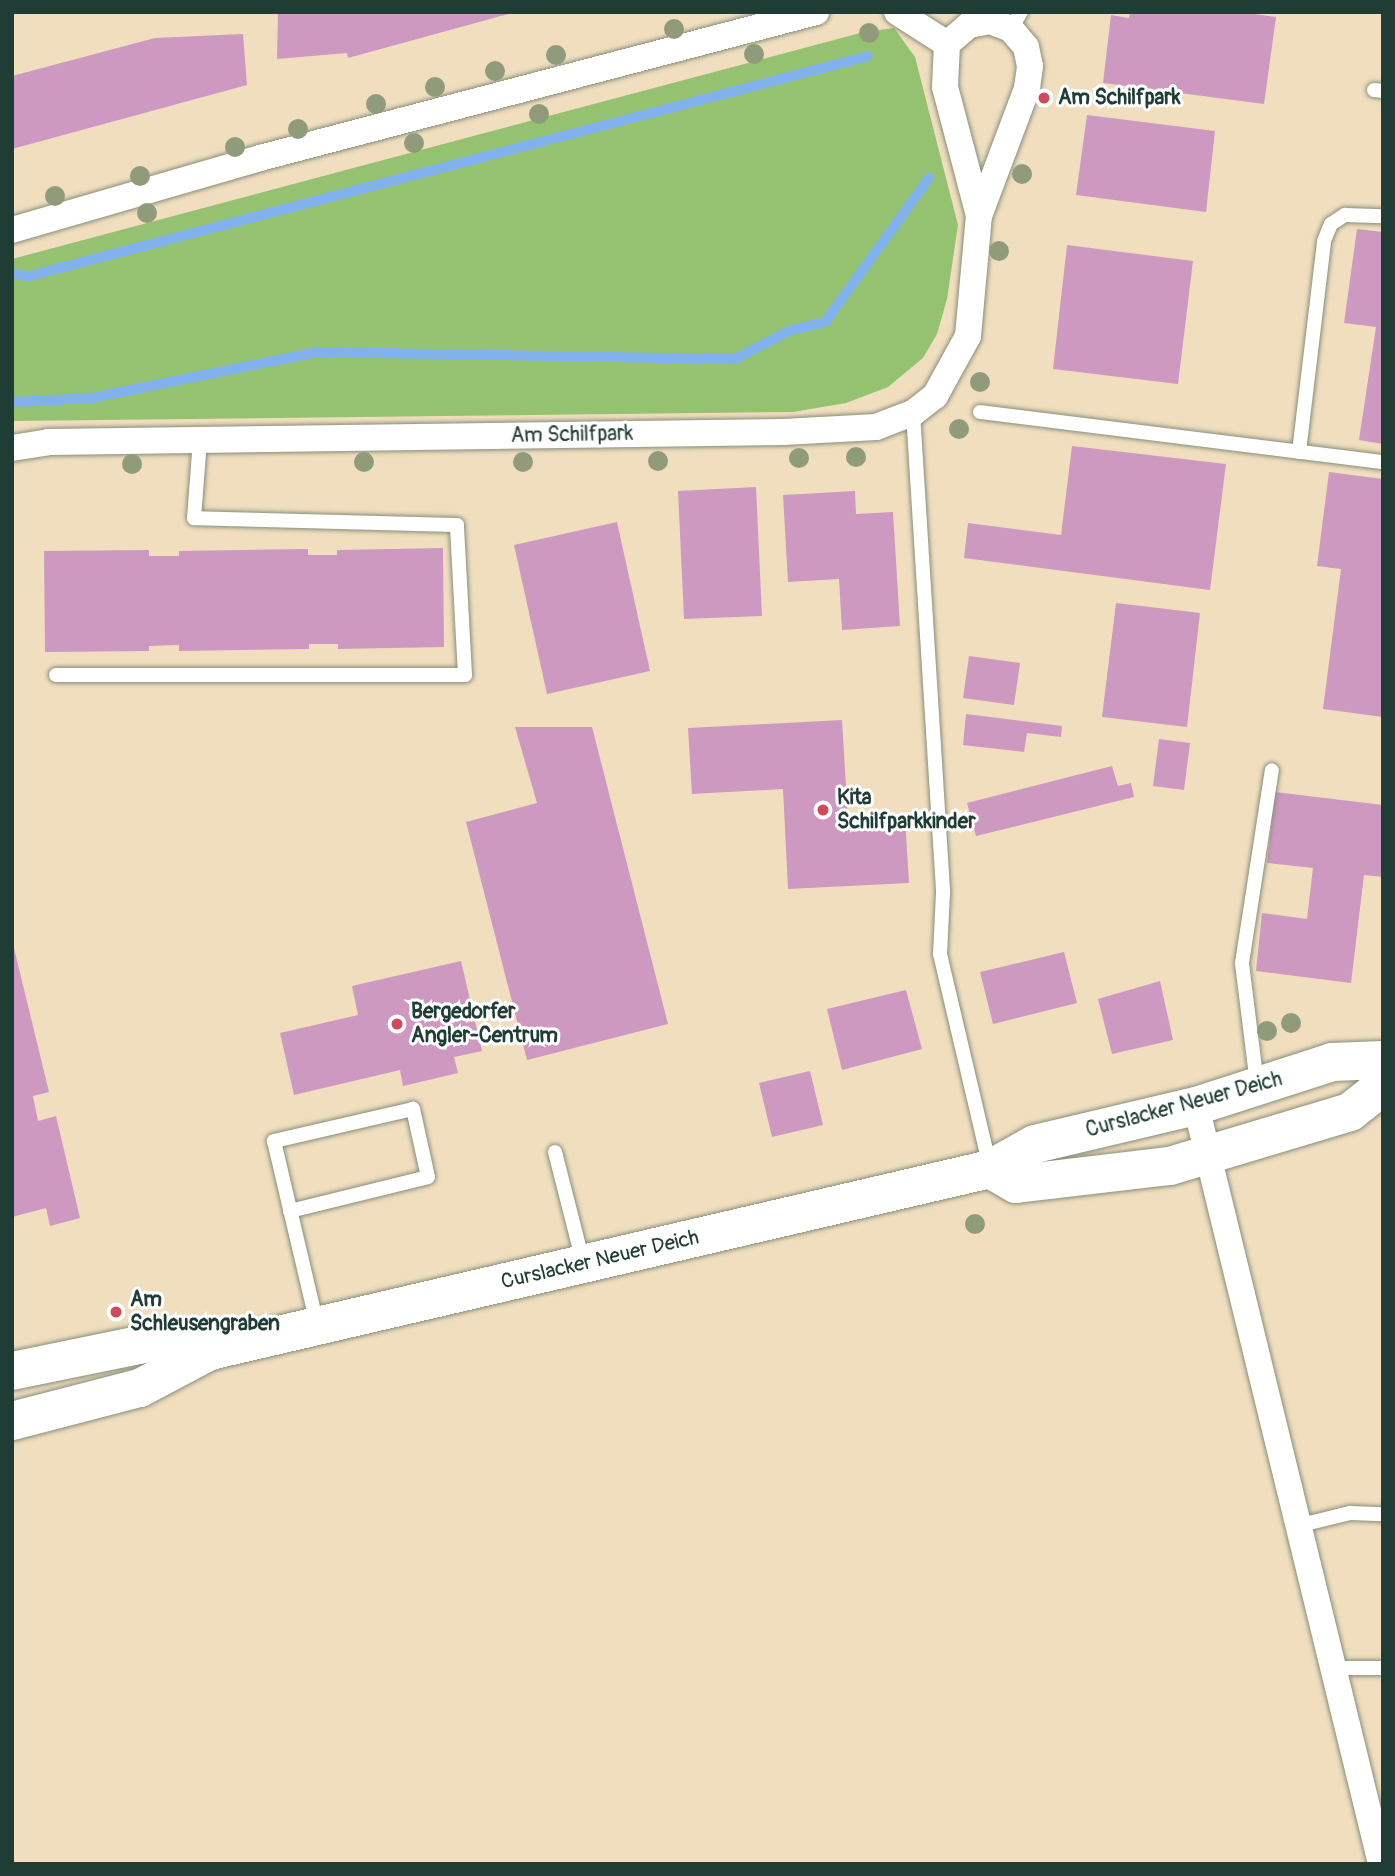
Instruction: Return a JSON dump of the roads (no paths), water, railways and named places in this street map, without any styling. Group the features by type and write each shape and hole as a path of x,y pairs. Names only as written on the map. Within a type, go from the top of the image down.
{"main road":[{"name":"Curslacker Neuer Deich","path":"14,1418 140,1388 210,1351 990,1169 1035,1144 1196,1106 1332,1062 1383,1060"},
{"path":"990,1169 1016,1184 1135,1171 1208,1156 1350,1112 1383,1086"},
{"name":"Curslacker Neuer Deich","path":"12,1371 148,1343 210,1351"}],"street":[{"path":"12,230 260,158 816,12"},
{"path":"897,12 947,44"},
{"name":"Am Schilfpark","path":"12,448 48,442 783,432 876,427 913,413 935,396 968,336 979,216 1027,88 1030,66 1016,21 969,24 947,44 945,87 979,216"},
{"path":"1196,1106 1297,1526 1336,1668 1381,1864"}],"lane":[{"path":"1299,452 1324,241 1331,224 1345,215 1383,216"},
{"path":"980,412 1383,462"},
{"path":"913,413 943,893 940,954 990,1169"},
{"path":"56,675 465,674 457,525 194,518 200,440"},
{"path":"1257,1088 1242,962 1272,770"},
{"path":"290,1211 428,1177 413,1109 274,1141 290,1211 317,1327"},
{"path":"555,1152 583,1263"},
{"path":"1297,1526 1350,1513 1383,1514"},
{"path":"1336,1668 1383,1668"}],"waterway":[{"path":"12,274 29,276 868,56"},
{"path":"12,402 91,398 318,352 735,359 788,331 825,322 929,178"}],"place":[{"name":"Am Schilfpark","path":"1044,98"},
{"name":"Kita Schilfparkkinder","path":"823,810"},
{"name":"Bergedorfer Angler-Centrum","path":"397,1024"},
{"name":"Am Schleusengraben","path":"116,1312"}]}
